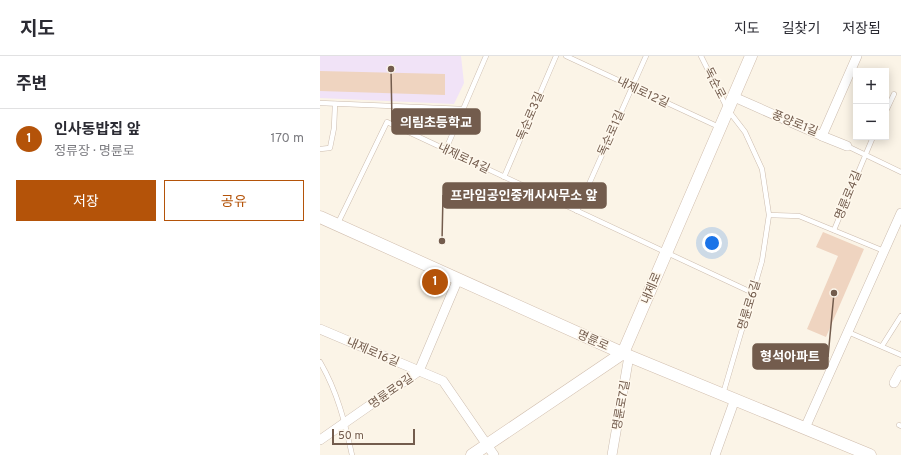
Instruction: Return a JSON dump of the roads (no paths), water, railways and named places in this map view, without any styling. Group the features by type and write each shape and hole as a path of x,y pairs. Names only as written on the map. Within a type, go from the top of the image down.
{"street":[{"name":"내제로","path":"626,354 666,252 752,56"},
{"name":"풍양로1길","path":"734,97 822,136 857,56"},
{"path":"822,136 847,146"},
{"path":"805,428 901,213"},
{"name":"명륜로","path":"320,217 626,354 870,455"},
{"name":"명륜로9길","path":"320,440 419,371 458,279"},
{"name":"내제로16길","path":"321,330 443,381 494,455"},
{"path":"472,455 626,354"},
{"name":"명륜로7길","path":"612,455 626,354"},
{"path":"894,382 901,370"},
{"path":"715,455 734,399"}],"lane":[{"path":"446,149 486,56"},
{"name":"독순로3길","path":"504,177 556,56"},
{"name":"내제로12길","path":"566,56 720,128"},
{"name":"독순로1길","path":"577,211 646,56"},
{"name":"독순로","path":"701,56 728,110"},
{"path":"889,105 894,94"},
{"path":"320,103 463,109"},
{"path":"320,149 330,148 334,128 335,104"},
{"name":"명륜로6길","path":"722,394 762,261 769,215 762,169 745,132 728,110"},
{"name":"내제로14길","path":"337,225 387,122 753,293"},
{"name":"명륜로4길","path":"872,140 834,230 884,250"},
{"name":"명륜로4길","path":"847,146 901,172"},
{"path":"769,215 799,216 834,230"},
{"path":"882,346 901,316"},
{"path":"848,332 901,355"},
{"path":"320,362 331,380 345,422 352,455"}],"place":[{"name":"의림초등학교","path":"391,69"},
{"name":"프라임공인중개사사무소 앞","path":"442,241"},
{"name":"인사동밥집 앞","path":"435,282"},
{"name":"형석아파트","path":"834,293"}]}
